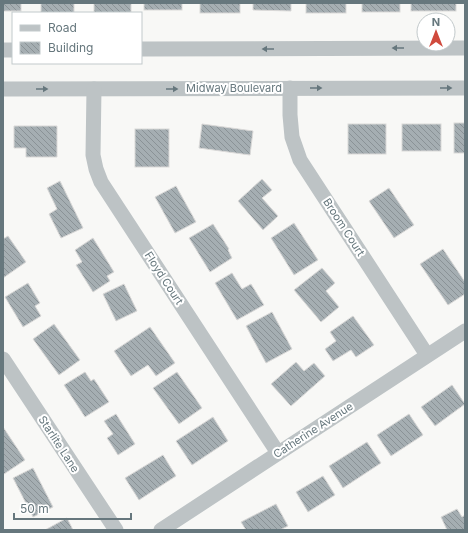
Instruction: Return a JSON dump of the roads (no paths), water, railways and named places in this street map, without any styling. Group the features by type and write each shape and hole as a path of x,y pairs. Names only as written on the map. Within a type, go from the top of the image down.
{"street":[{"path":"142,49 465,48"},
{"name":"Broom Court","path":"290,88 292,137 300,160 427,355"},
{"name":"Midway Boulevard","path":"3,89 465,88"},
{"name":"Floyd Court","path":"94,89 93,155 101,182 278,453"},
{"name":"Catherine Avenue","path":"161,530 465,331"},
{"name":"Starlite Lane","path":"3,359 116,530"}]}
